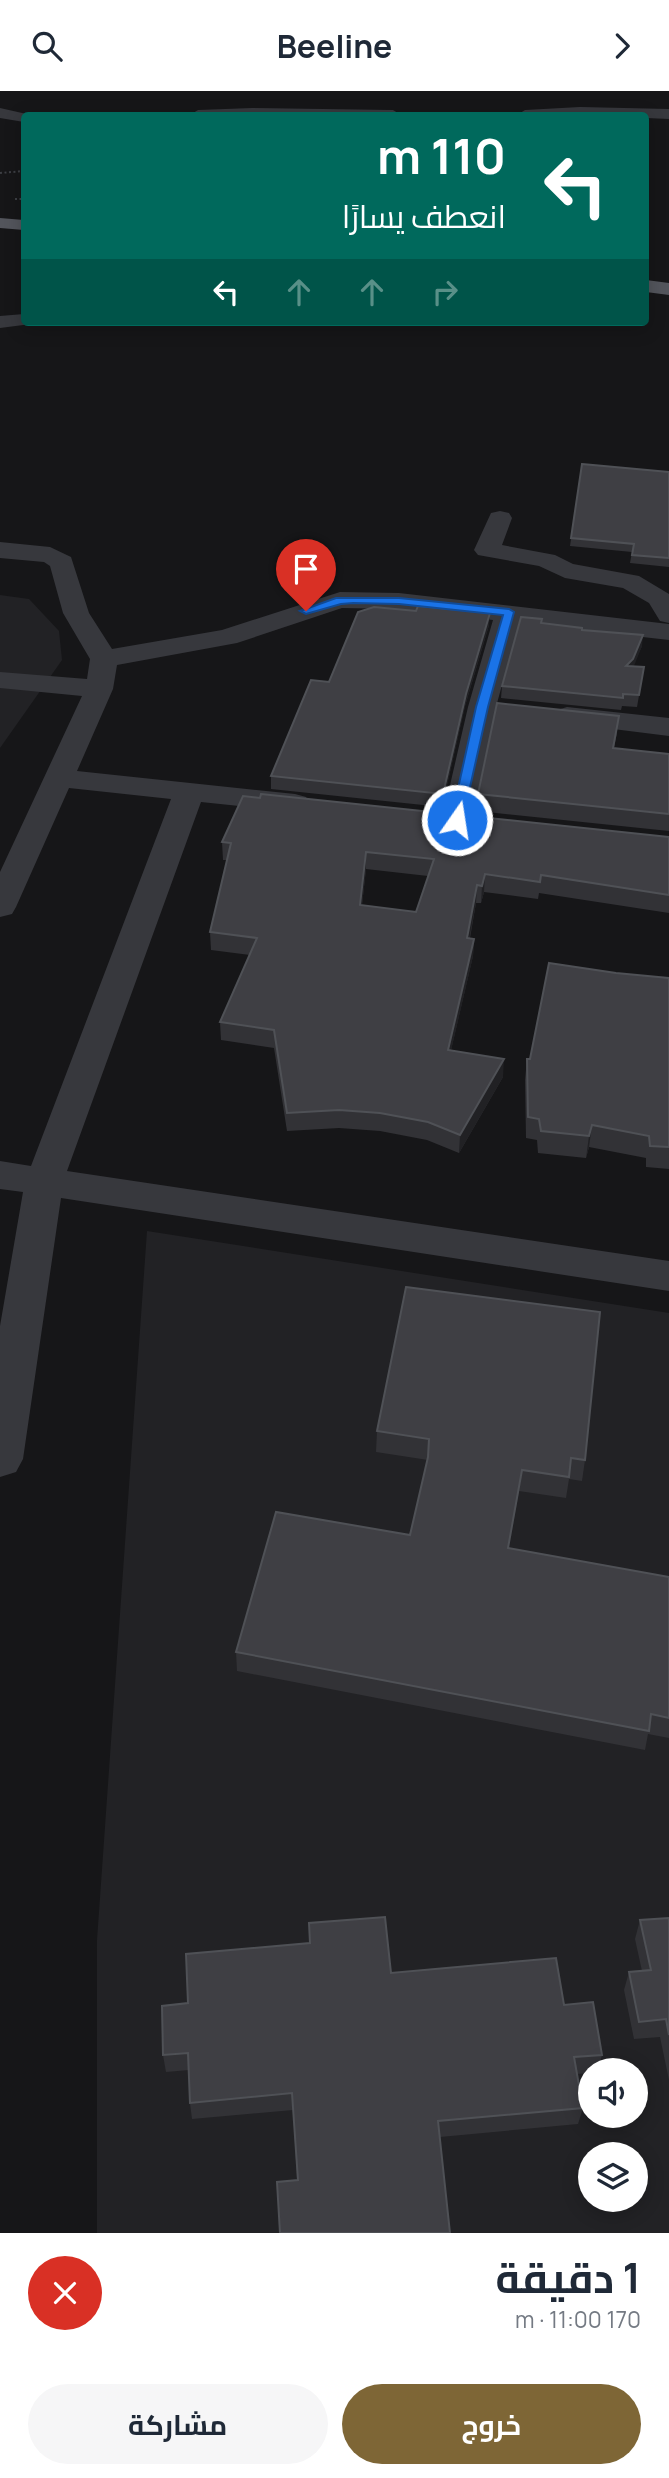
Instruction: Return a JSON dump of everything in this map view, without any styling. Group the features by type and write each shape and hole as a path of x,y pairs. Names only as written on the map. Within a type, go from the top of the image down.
{"main road":[{"path":"0,223 21,225"},
{"path":"649,286 669,289"}],"street":[{"path":"0,113 21,116"},
{"path":"649,114 669,114"},
{"path":"0,322 21,320"},
{"path":"500,518 486,550 546,560 565,570 597,577 630,581 666,602"},
{"path":"0,550 50,555 62,562 76,613 104,659 99,689 58,778 14,841 0,907"},
{"path":"104,659 227,637 340,600 399,601 669,632"},
{"path":"457,820 509,710 509,612"},
{"path":"0,680 99,689"},
{"path":"509,710 669,727"},
{"path":"58,778 323,806"},
{"path":"0,1459 44,1182 189,792"},
{"path":"0,1175 669,1276"}],"path":[{"path":"0,173 21,171"}],"shaded area":[{"path":"0,595 29,599 59,631 62,660 0,748"},
{"path":"147,1231 669,1313 669,2233 97,2233 97,1940"}],"building":[{"path":"582,464 669,472 669,558 632,555 634,544 571,538"},
{"path":"418,606 490,613 466,694 443,794 271,776 311,680 329,682 358,612 374,607 416,611"},
{"path":"521,617 542,619 541,623 582,630 643,635 633,659 626,666 644,667 639,695 623,694 623,698 502,686"},
{"path":"497,703 619,716 613,748 669,754 669,814 478,794"},
{"path":"261,794 669,837 669,895 541,875 540,882 485,874 482,886 477,885 467,938 474,939 448,1050 504,1059 460,1135 428,1122 380,1113 339,1110 287,1113 274,1030 220,1022 257,938 210,932 231,843 222,842 243,796 260,798","holes":["366,852 434,859 416,912 360,905"]},
{"path":"549,963 669,978 669,1147 650,1146 649,1136 592,1125 589,1136 541,1131 539,1119 528,1117 527,1059 530,1059"},
{"path":"406,1287 600,1312 585,1460 571,1458 569,1477 522,1470 508,1548 669,1577 669,1718 651,1714 649,1731 236,1652 276,1512 410,1535 428,1457 429,1439 377,1431"},
{"path":"385,1917 391,1973 556,1958 564,2005 593,2002 602,2055 574,2057 578,2080 578,2108 438,2121 450,2233 280,2233 277,2182 298,2180 292,2093 190,2103 188,2053 163,2055 162,2006 188,2003 186,1954 310,1943 309,1923"},
{"path":"669,1918 669,2035 666,2019 639,2022 629,1972 651,1970 640,1920"}],"route":[{"path":"306,611 340,600 353,600 399,601 509,612 482,707 457,820"}]}
